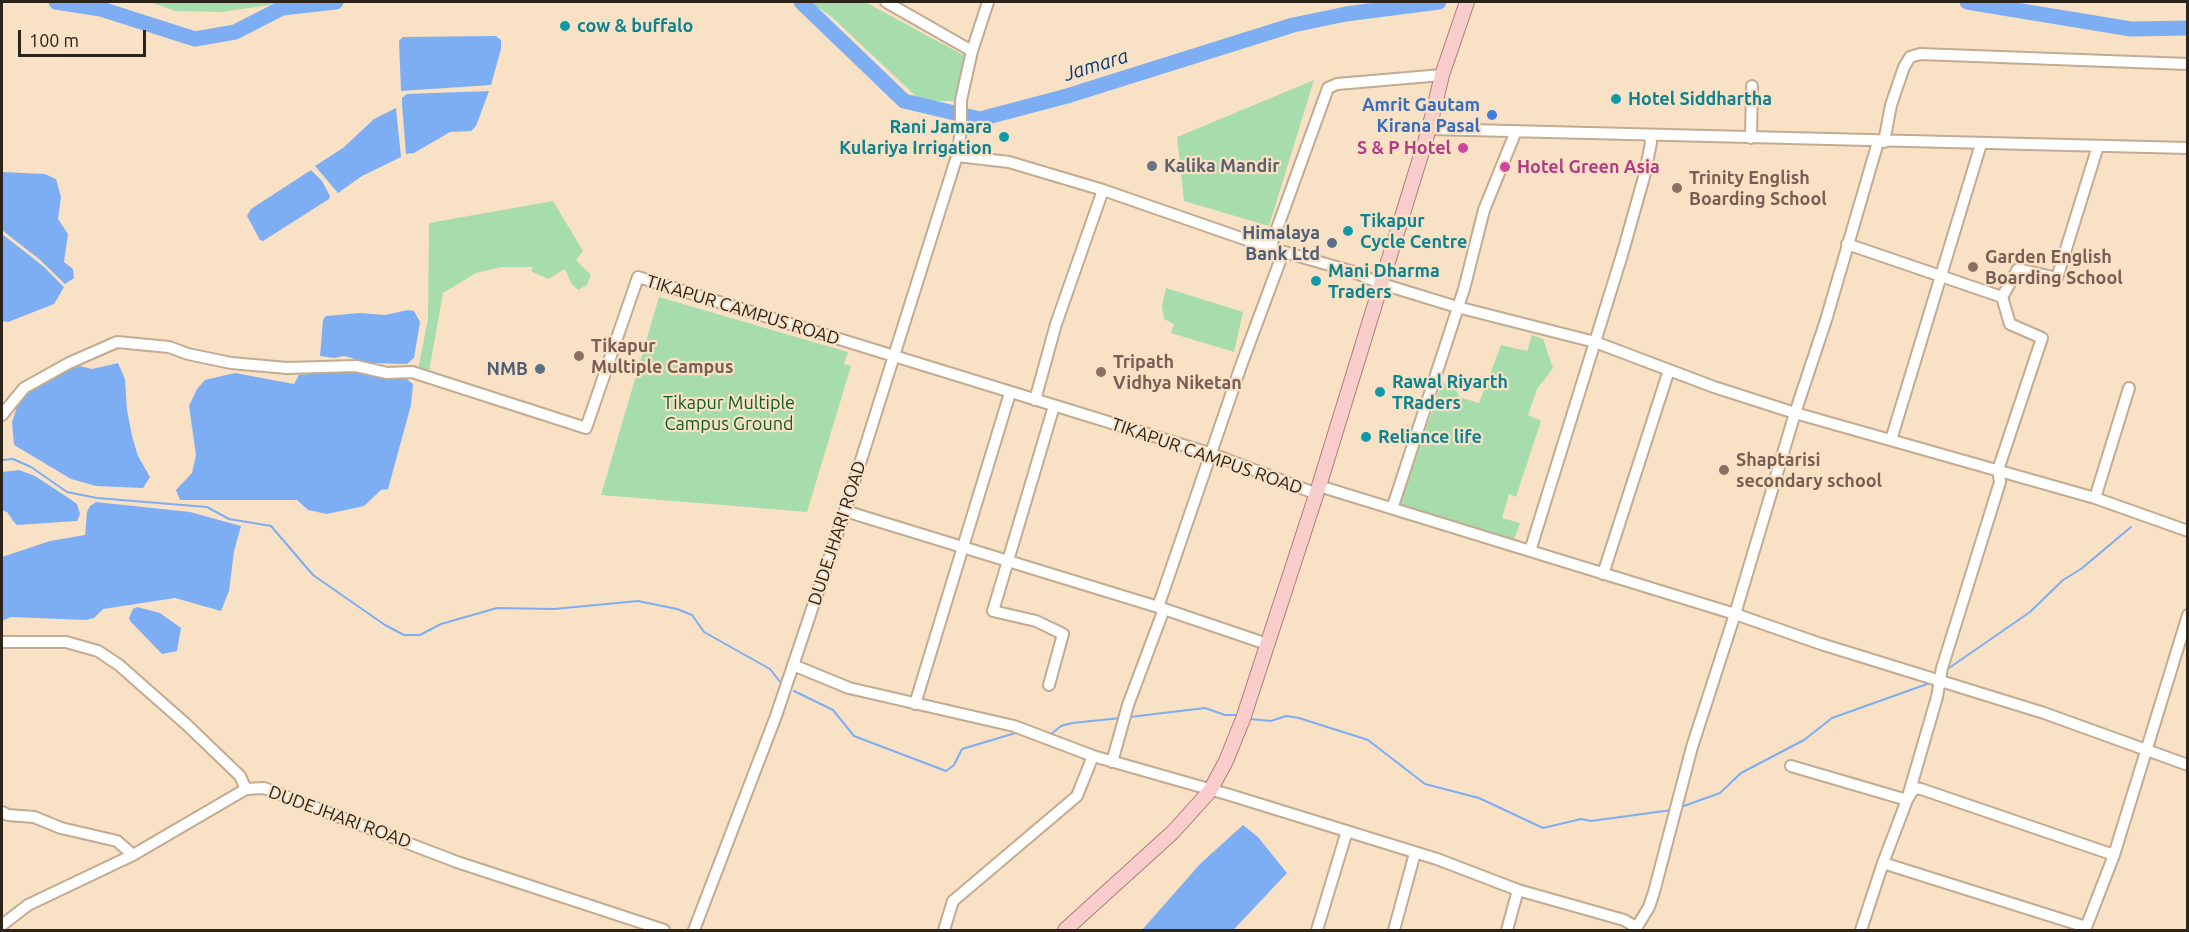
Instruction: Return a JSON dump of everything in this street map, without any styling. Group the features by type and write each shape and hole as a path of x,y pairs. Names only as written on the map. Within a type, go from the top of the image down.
{"main road":[{"path":"1065,930 1173,832 1210,790 1241,723 1318,490 1429,129 1442,75 1467,2"}],"street":[{"path":"886,2 972,51"},
{"name":"DUDEJHARI ROAD","path":"694,930 793,665 845,511 957,156 961,130 961,100 972,51 988,2"},
{"path":"793,665 849,688 1014,726 1093,756 1347,831 1466,869 1518,890 1624,920 1636,929 1649,907 1654,892 1692,747 1736,614 1847,244 1891,105 1904,67 1910,57 1920,54 2187,64"},
{"path":"1270,248 1328,88 1337,84 1442,75"},
{"path":"1750,138 1752,86"},
{"path":"1429,129 2187,148"},
{"path":"1394,503 1472,262 1484,210 1516,131"},
{"path":"1530,551 1644,177 1651,143 1650,136"},
{"path":"1891,440 1981,144"},
{"path":"1861,930 1883,862 1907,800 1940,680 2000,482 1998,470 2042,338 2010,324 2002,297 2018,268 2057,278 2060,275 2098,146"},
{"path":"957,156 1009,162 1104,190 1283,253 1354,272 1380,283 1457,307 1595,342 1795,413 2096,498 2187,531"},
{"path":"1035,400 1056,324 1104,190"},
{"path":"1847,244 2002,297"},
{"path":"1112,762 1128,705 1242,363 1283,253"},
{"name":"TIKAPUR CAMPUS ROAD","path":"2,415 24,388 69,363 117,342 169,346 188,354 231,363 287,368 356,366 387,374 412,372 586,428 638,277 1212,454 1318,490 1530,551 1736,614 1821,644 2044,713 2187,765"},
{"path":"1603,574 1669,370"},
{"path":"2096,498 2129,388"},
{"path":"915,704 965,549 1010,393"},
{"path":"1049,685 1063,634 1036,621 993,611 1054,406"},
{"path":"845,511 1161,608 1267,644"},
{"path":"1883,862 2086,929 2114,855 2187,615"},
{"path":"2,642 66,642 98,651 119,665 187,726 240,776 246,789"},
{"path":"944,930 954,901 1077,796 1093,756"},
{"path":"1791,766 1907,800"},
{"name":"DUDEJHARI ROAD","path":"2,925 28,905 133,855 246,789 264,788 457,862 664,930"},
{"path":"1907,800 1914,788 1921,789 2114,855"},
{"path":"2,812 8,815 34,817 51,825 91,837 117,841 133,855"},
{"path":"1317,930 1347,831"},
{"path":"1394,930 1415,853"},
{"path":"1507,930 1518,890"}],"green space":[{"path":"149,2 290,2 221,12 176,11"},
{"path":"810,2 865,2 965,56 957,101 921,101 832,17"},
{"path":"1314,80 1269,226 1184,201 1177,137"},
{"path":"553,201 583,251 576,260 591,275 587,285 578,290 571,283 565,269 548,279 531,271 533,267 502,267 476,273 443,293 429,372 418,370 428,319 429,223"},
{"path":"1166,288 1243,312 1234,352 1171,333 1174,324 1164,319 1162,306"},
{"name":"Tikapur Multiple Campus Ground","path":"659,297 848,352 844,364 851,366 807,512 601,495"},
{"path":"1532,335 1543,339 1553,368 1537,389 1528,415 1541,421 1516,497 1509,494 1502,518 1520,523 1514,540 1399,506 1442,383 1455,385 1459,397 1479,403 1501,345 1527,351"}],"water":[{"path":"496,36 501,40 501,49 491,85 401,91 399,41 403,37"},
{"path":"489,91 476,126 471,131 450,132 414,153 406,154 402,98 407,94"},
{"path":"396,108 401,157 362,176 338,193 315,166 343,148 374,119"},
{"path":"311,170 322,181 330,196 329,199 263,241 260,240 247,216 251,209"},
{"path":"2,172 45,174 56,179 61,197 58,219 68,234 64,262 73,269 74,278 65,284 39,259 2,230"},
{"path":"2,234 43,266 64,287 54,304 8,322 2,321"},
{"path":"408,310 414,311 420,322 414,358 407,364 370,363 344,356 334,358 320,356 323,320 326,316 360,313 385,315"},
{"path":"118,363 125,379 132,436 138,456 150,477 143,488 96,486 71,479 14,445 12,422 20,398 68,368 80,366 92,369"},
{"path":"343,371 403,376 413,384 411,405 388,489 381,490 364,506 327,514 308,510 297,500 180,500 176,490 192,473 196,455 189,406 197,389 205,380 235,373 294,384 299,375"},
{"path":"19,470 35,476 77,504 80,514 77,521 17,525 7,512 2,510 2,472"},
{"path":"96,502 190,512 241,526 234,551 229,591 221,611 175,598 103,609 94,618 86,620 11,617 2,621 2,557 50,541 85,535 87,512"},
{"path":"137,607 160,613 181,628 177,651 162,654 131,622 129,618 133,609"},
{"path":"1243,825 1258,837 1287,873 1238,925 1233,930 1142,930 1200,864"}],"waterway":[{"name":"Jamara","path":"56,2 101,9 195,39 235,32 282,8 336,2"},
{"name":"Jamara","path":"801,2 904,101 980,119 1067,96 1293,25 1346,14 1439,2"},
{"name":"Jamara","path":"1967,2 2131,29 2188,28"},
{"path":"2,460 13,459 31,467 67,492 97,498 207,507 229,519 271,526 313,575 385,625 404,635 420,635 441,624 497,608 554,609 638,601 677,609 692,615 704,632 770,669 781,683"},
{"path":"1949,668 2030,612 2063,580 2081,569 2131,527"},
{"path":"1681,807 1720,793 1741,773 1804,740 1832,718 1930,683"},
{"path":"794,691 833,710 854,736 946,771 954,765 962,749 1019,732"},
{"path":"1130,717 1205,708 1225,715 1237,715"},
{"path":"1250,719 1271,721 1286,716 1299,718 1368,740 1425,784 1479,798 1543,828 1581,819 1591,821 1672,810"},
{"path":"1050,735 1061,726 1072,723 1121,718"}],"place":[{"name":"cow & buffalo","path":"565,26"},
{"name":"Hotel Siddhartha","path":"1616,99"},
{"name":"Amrit Gautam Kirana Pasal","path":"1492,115"},
{"name":"Rani Jamara Kulariya Irrigation","path":"1004,137"},
{"name":"S & P Hotel","path":"1463,148"},
{"name":"Kalika Mandir","path":"1152,166"},
{"name":"Hotel Green Asia","path":"1505,167"},
{"name":"Trinity English Boarding School","path":"1677,188"},
{"name":"Tikapur Cycle Centre","path":"1348,231"},
{"name":"Himalaya Bank Ltd","path":"1332,243"},
{"name":"Garden English Boarding School","path":"1973,267"},
{"name":"Mani Dharma Traders","path":"1316,281"},
{"name":"Tikapur Multiple Campus","path":"579,356"},
{"name":"NMB","path":"540,369"},
{"name":"Tripath Vidhya Niketan","path":"1101,372"},
{"name":"Rawal Riyarth TRaders","path":"1380,392"},
{"name":"Reliance life","path":"1366,437"},
{"name":"Shaptarisi secondary school","path":"1724,470"}]}
